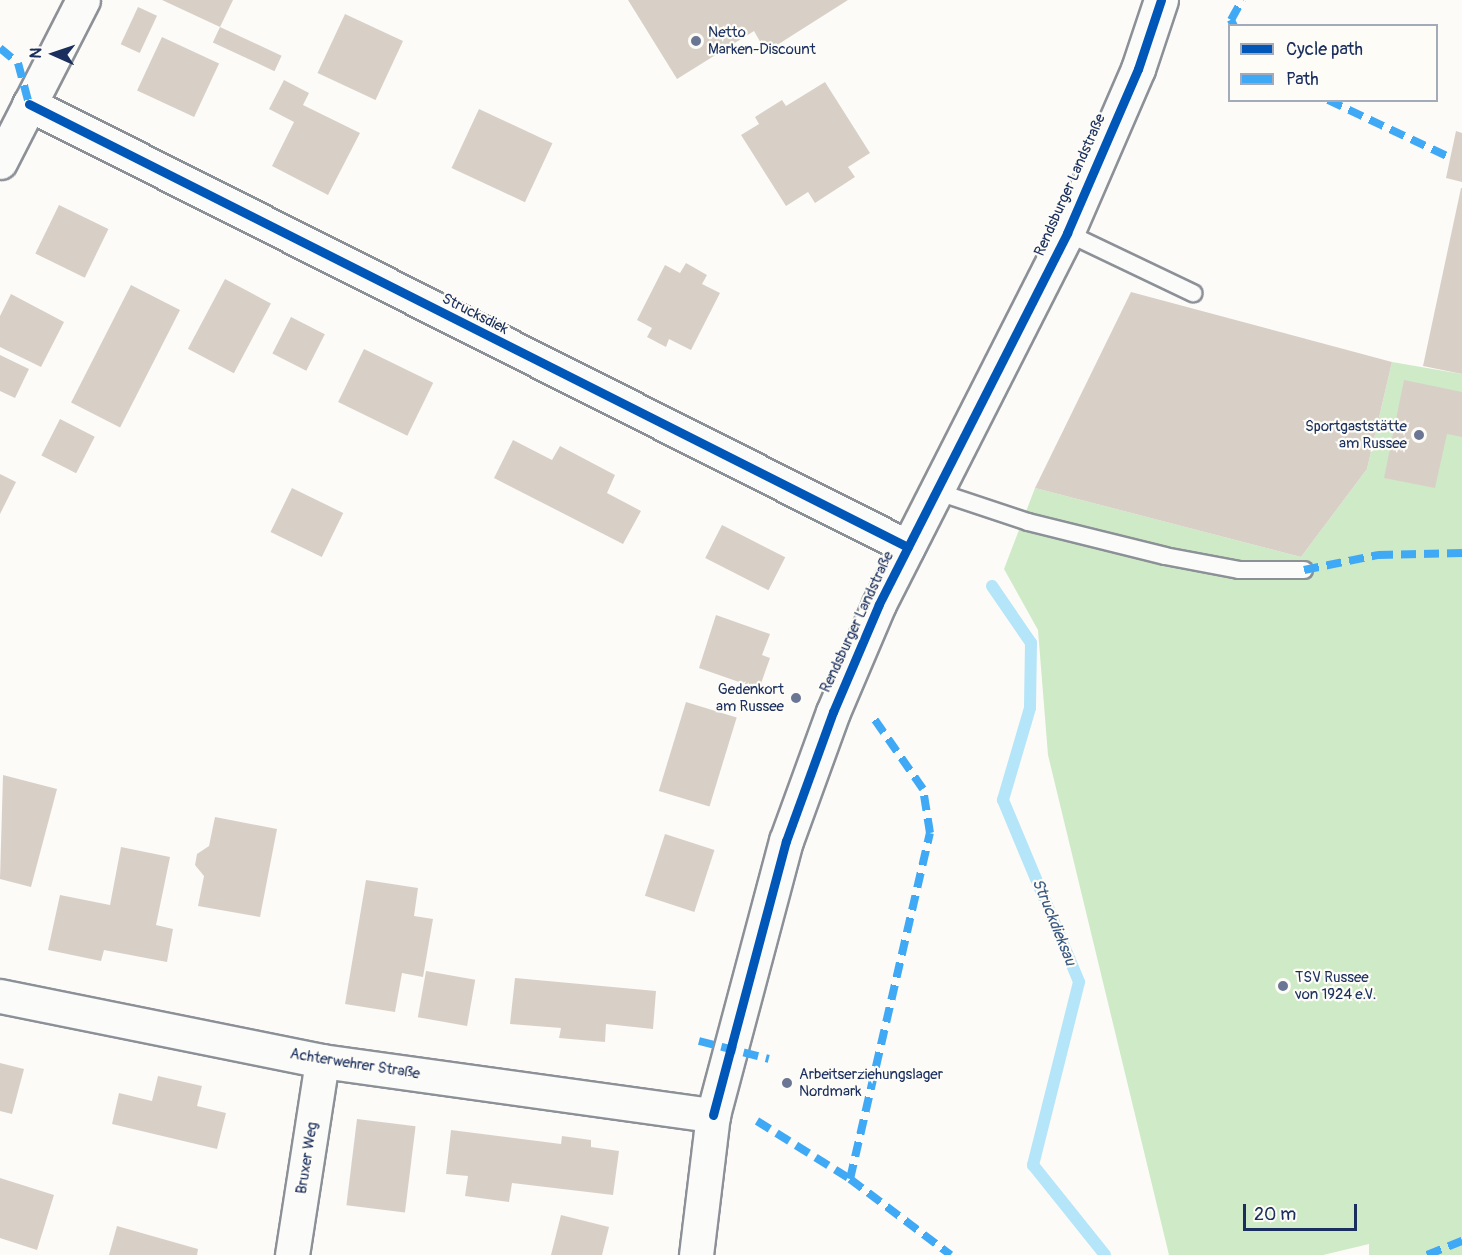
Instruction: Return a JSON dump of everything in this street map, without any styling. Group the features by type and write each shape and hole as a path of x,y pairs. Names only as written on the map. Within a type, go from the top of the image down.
{"street":[{"path":"0,162 83,0"},
{"name":"Rendsburger Landstraße","path":"696,1255 712,1115 786,842 833,712 908,547 938,492 1067,233 1138,69 1161,0"},
{"name":"Strucksdiek","path":"29,105 908,547"},
{"name":"Achterwehrer Straße","path":"0,996 322,1061 712,1115"},
{"name":"Bruxer Weg","path":"292,1255 322,1061"}],"lane":[{"path":"1067,233 1193,293"},
{"path":"938,492 1028,522 1166,556 1239,570 1304,570"}],"green space":[{"name":"TSV Russee von 1924 e.V.","path":"1392,362 1462,374 1462,1255 1369,1255 1369,1244 1323,1255 1169,1255 1048,755 1038,630 1004,569 1035,488 1301,557 1367,469"}],"building":[{"path":"162,0 233,0 220,27"},
{"name":"Netto Marken-Discount","path":"628,0 848,0 766,52 754,31 677,79"},
{"path":"138,7 157,16 140,53 121,44"},
{"path":"345,14 403,41 376,100 318,73"},
{"path":"220,27 282,56 274,71 213,42"},
{"path":"162,37 219,64 194,117 137,90"},
{"path":"284,80 309,93 303,105 360,133 328,195 272,166 294,122 269,109"},
{"path":"825,82 870,153 848,167 855,177 815,203 808,192 786,206 741,135 759,124 755,117 782,100 786,106"},
{"path":"479,109 552,143 525,202 452,168"},
{"path":"1456,131 1462,133 1462,182 1446,178"},
{"path":"1462,188 1462,374 1423,366"},
{"path":"59,205 108,229 85,278 35,254"},
{"path":"686,263 707,275 702,284 720,293 691,350 669,339 666,347 647,337 652,328 637,320 665,265 680,273"},
{"path":"225,279 271,303 234,373 188,349"},
{"path":"131,285 180,310 120,428 71,403"},
{"path":"1131,292 1392,362 1367,469 1301,557 1035,488"},
{"path":"11,294 64,322 41,367 0,347 0,316"},
{"path":"291,317 325,334 306,371 272,354"},
{"path":"364,349 433,383 407,436 338,402"},
{"path":"0,355 29,369 15,398 0,391"},
{"name":"Sportgaststätte am Russee","path":"1404,380 1462,392 1462,437 1447,434 1435,488 1384,478"},
{"path":"60,419 95,437 76,473 41,456"},
{"path":"513,440 552,460 560,446 615,475 607,493 641,511 623,544 494,478"},
{"path":"0,474 16,482 0,514"},
{"path":"292,488 343,513 322,557 271,532"},
{"path":"722,525 785,557 768,590 705,558"},
{"path":"716,615 770,634 762,655 770,658 759,689 699,668"},
{"path":"686,702 737,717 709,806 659,791"},
{"path":"3,775 57,789 31,887 0,879"},
{"path":"215,817 277,829 260,917 198,906 204,876 195,865 197,854 209,846"},
{"path":"665,834 714,850 694,912 645,896"},
{"path":"121,847 170,857 156,925 173,929 167,962 104,950 101,961 48,950 60,895 110,905"},
{"path":"366,880 418,888 414,916 433,919 423,977 402,973 395,1012 345,1004"},
{"path":"426,971 475,980 467,1026 418,1017"},
{"path":"515,978 656,991 653,1029 606,1024 605,1042 559,1038 561,1028 510,1024"},
{"path":"0,1063 24,1069 12,1114 0,1111"},
{"path":"158,1076 202,1086 197,1106 226,1113 217,1149 112,1124 119,1093 152,1101"},
{"path":"357,1119 416,1126 405,1213 346,1205"},
{"path":"451,1130 561,1144 562,1136 591,1140 591,1147 619,1151 613,1195 512,1183 509,1202 465,1196 468,1176 446,1174"},
{"path":"0,1178 54,1195 37,1250 0,1238"},
{"path":"561,1215 609,1227 602,1255 551,1255"},
{"path":"117,1226 198,1249 197,1255 109,1255"}],"waterway":[{"name":"Struckdieksau","path":"992,586 1031,643 1030,708 1003,800 1079,982 1033,1165 1105,1255"}],"marked path":[{"path":"1233,24 1231,20 1242,0"},
{"path":"0,48 18,63 29,104"},
{"path":"1332,102 1449,157"},
{"path":"1304,570 1378,555 1462,553"},
{"path":"850,1179 930,833 923,789 873,717"},
{"path":"699,1041 769,1059"},
{"path":"757,1121 850,1179 951,1255"},
{"path":"1427,1255 1462,1241"}],"cycle path":[{"path":"713,1115 786,841 833,712 879,604 1067,233 1138,69 1161,0"},
{"path":"29,104 908,547"}],"place":[{"name":"Netto Marken-Discount","path":"696,41"},
{"name":"Sportgaststätte am Russee","path":"1419,435"},
{"name":"Gedenkort am Russee","path":"796,698"},
{"name":"TSV Russee von 1924 e.V.","path":"1283,986"},
{"name":"Arbeitserziehungslager Nordmark","path":"787,1083"}]}
